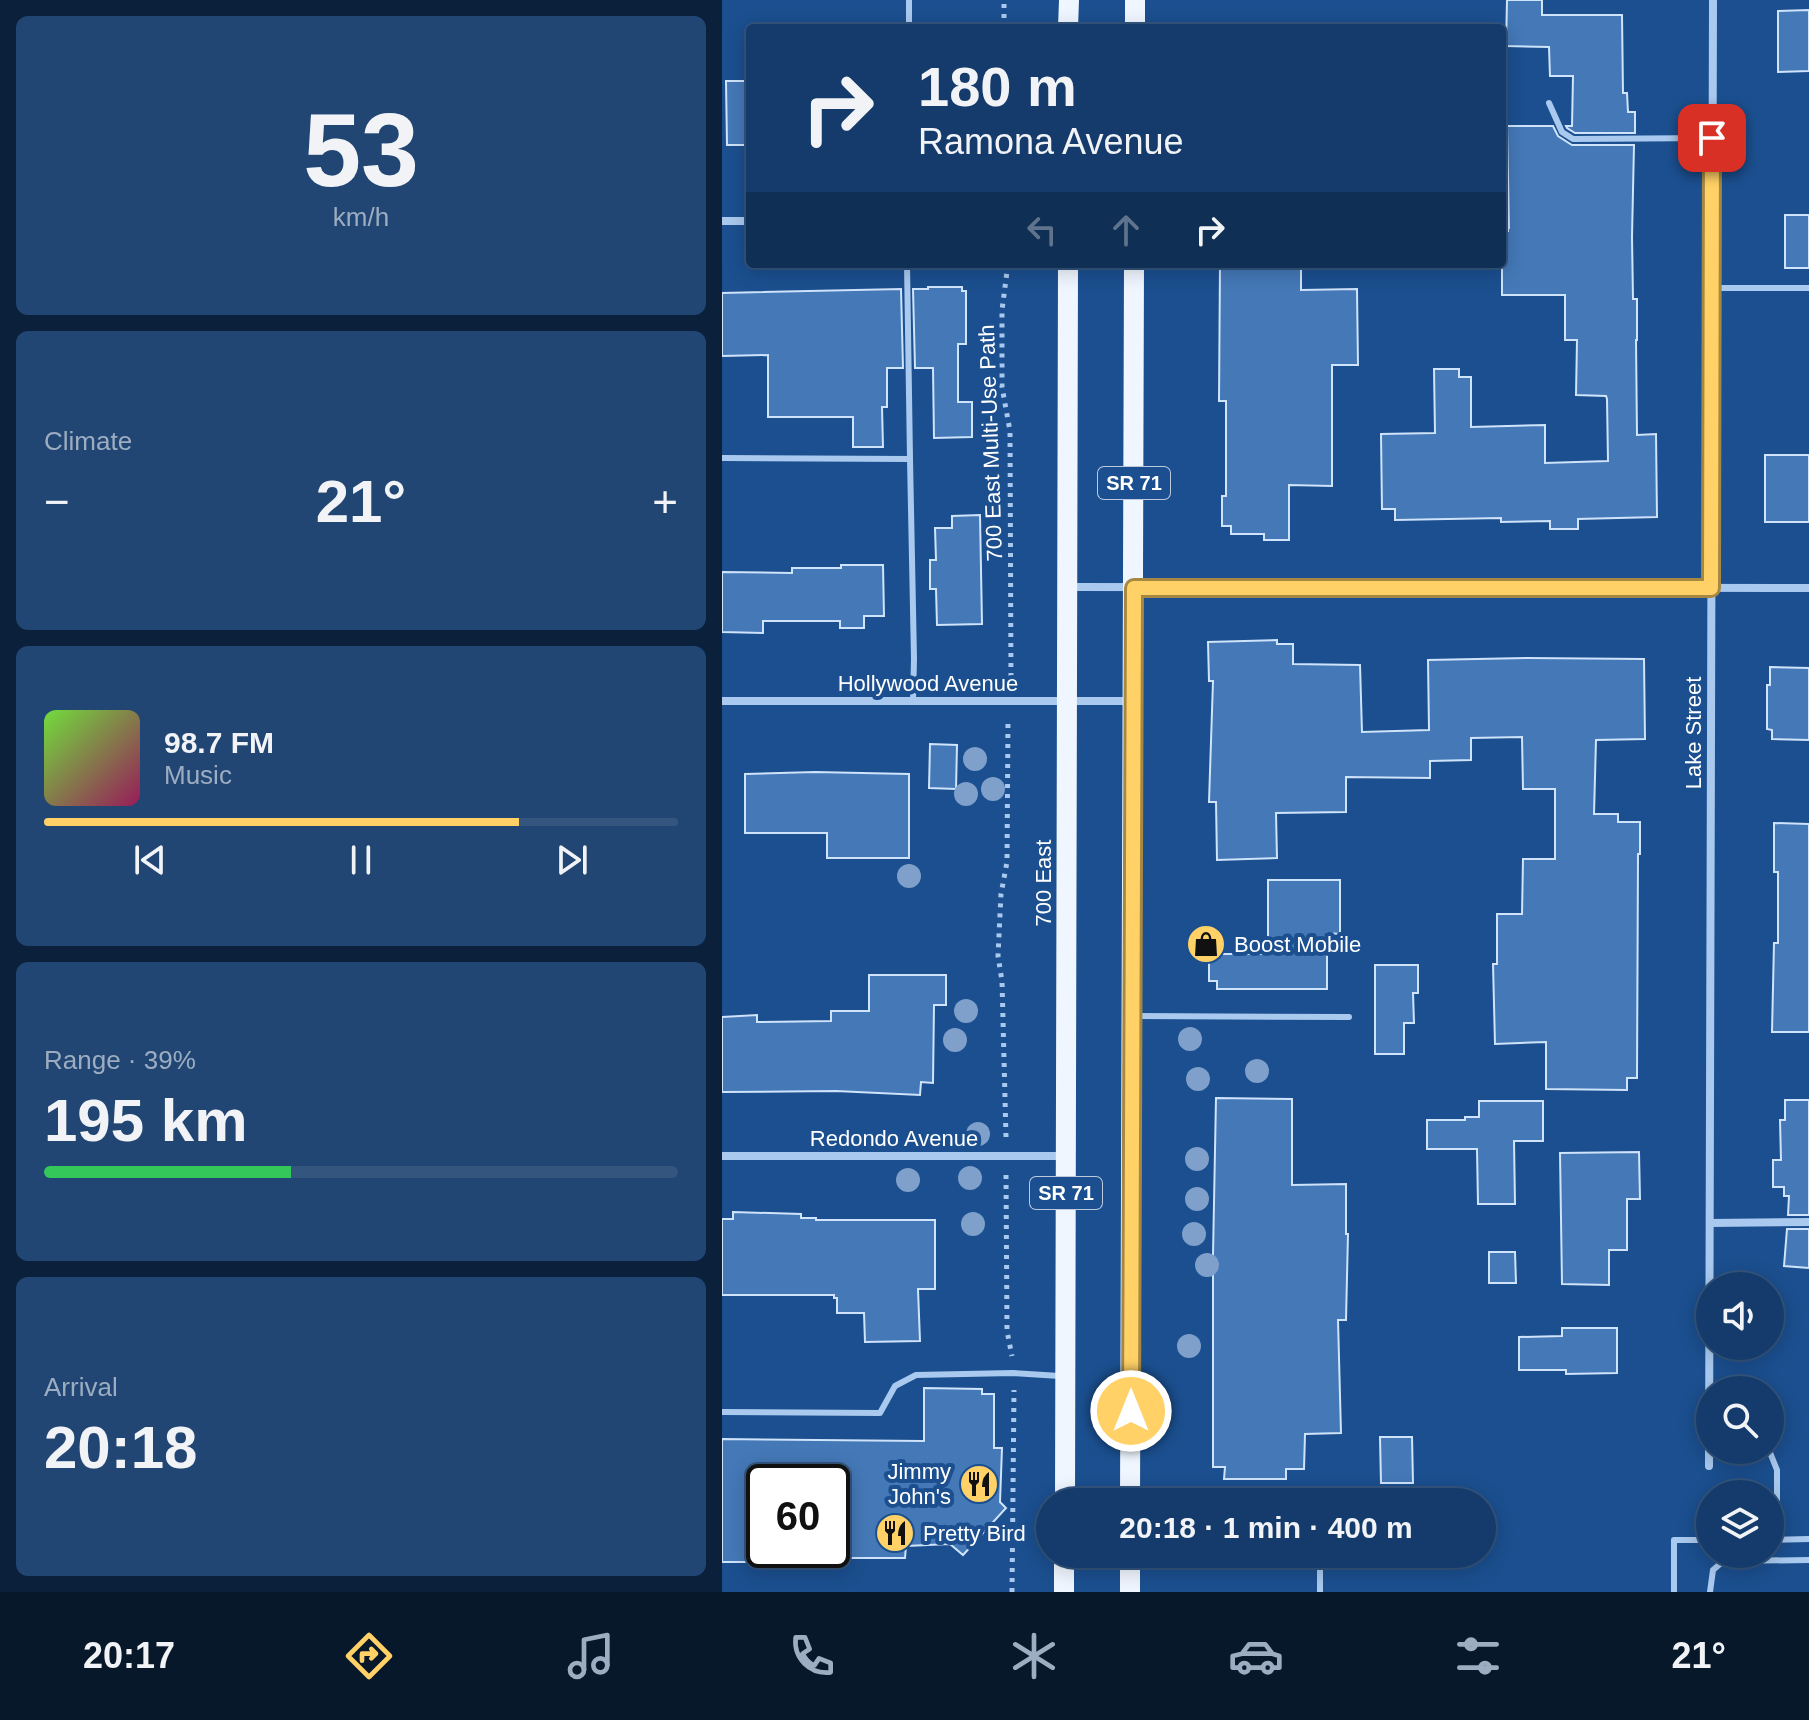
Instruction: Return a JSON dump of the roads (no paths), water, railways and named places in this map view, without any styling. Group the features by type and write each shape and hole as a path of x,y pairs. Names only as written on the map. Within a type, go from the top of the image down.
{"main road":[{"path":"1068,24 1069,0"},
{"path":"1135,0 1135,24"},
{"name":"700 East","path":"1065,1488 1068,268"},
{"name":"SR 71","path":"1130,1488 1134,268"},
{"path":"1064,1568 1064,1592"},
{"path":"1130,1568 1130,1592"}],"street":[{"name":"Lake Street","path":"1713,0 1710,1223 1714,1376"},
{"path":"722,221 746,221"},
{"path":"1068,587 1809,588"},
{"name":"Hollywood Avenue","path":"722,701 1133,701"},
{"name":"Redondo Avenue","path":"722,1156 1066,1156"},
{"path":"1710,1223 1809,1222"}],"lane":[{"path":"909,0 909,24"},
{"path":"1549,103 1562,132 1573,139 1712,138"},
{"path":"907,268 913,701"},
{"path":"1712,288 1809,288"},
{"path":"722,458 910,459"},
{"path":"1132,1016 1349,1017"},
{"path":"722,1412 880,1413 895,1386 916,1375 1013,1373 1065,1376"},
{"path":"1784,1540 1809,1539"},
{"path":"1674,1592 1674,1540 1696,1540"},
{"path":"1710,1592 1713,1570 1720,1564 1730,1561 1809,1560"},
{"path":"1320,1568 1320,1592"}],"place":[{"name":"Boost Mobile","path":"1206,944"},
{"name":"Jimmy John's","path":"979,1484"},
{"name":"Pretty Bird","path":"895,1533"}]}
